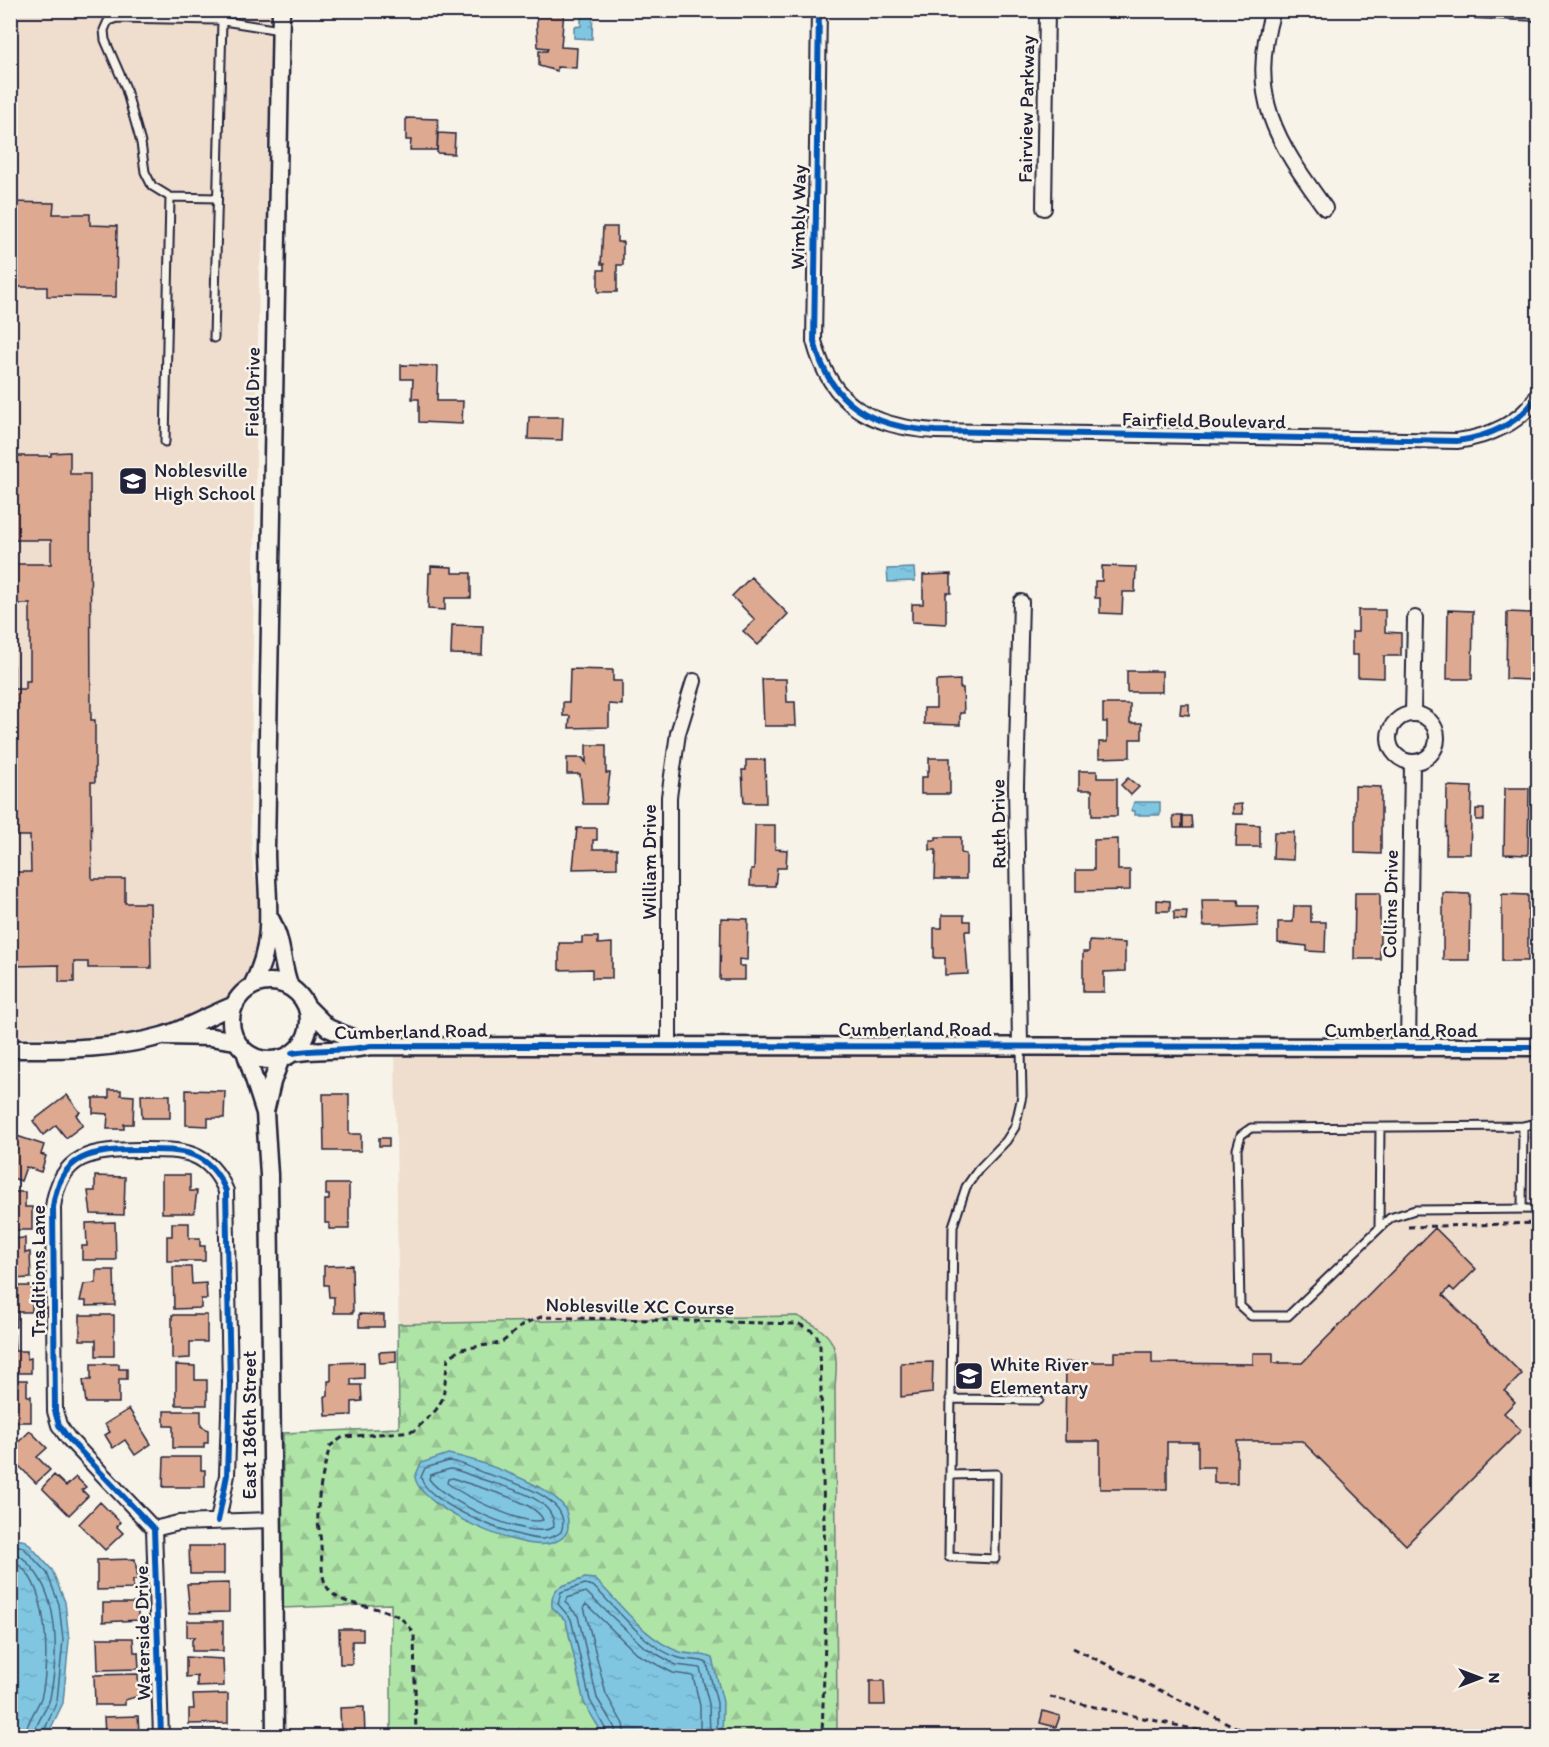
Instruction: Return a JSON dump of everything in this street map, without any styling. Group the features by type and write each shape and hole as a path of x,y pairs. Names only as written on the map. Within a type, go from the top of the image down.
{"street":[{"name":"Field Drive","path":"270,918 266,849 281,10"},
{"name":"Wimbly Way","path":"819,10 813,326 819,359 826,374 841,394 857,409"},
{"name":"Fairview Parkway","path":"1044,208 1047,10"},
{"path":"1274,10 1264,52 1266,101 1289,157 1325,208"},
{"path":"1474,10 1539,13"},
{"name":"Fairfield Boulevard","path":"857,409 894,427 935,431 1457,441 1473,439 1507,425 1538,398"},
{"name":"Ruth Drive","path":"1020,1045 1016,786 1021,602"},
{"path":"1413,714 1415,618"},
{"name":"William Drive","path":"669,1046 669,797 678,733 693,681"},
{"path":"1413,714 1427,718 1437,738 1436,746 1427,758 1412,763 1398,758 1389,745 1388,738 1389,730 1398,718 1413,714"},
{"name":"Collins Drive","path":"1408,1047 1412,763"},
{"path":"165,1036 235,1005 252,986 266,955 270,918"},
{"path":"10,1049 104,1048 165,1036 211,1037 241,1046 256,1057 286,1056 307,1033 309,1020 307,1007 290,987 284,972 279,934 270,918"},
{"path":"252,986 271,982 290,987"},
{"path":"235,1005 232,1023 241,1046"},
{"name":"Cumberland Road","path":"307,1007 328,1028 371,1046"},
{"name":"East 186th Street","path":"241,1046 265,1113 269,1175 275,1737"},
{"name":"Cumberland Road","path":"286,1056 317,1048 350,1051 371,1046 1539,1047"},
{"name":"East 186th Street","path":"265,1113 272,1082 286,1056"},
{"name":"Traditions Lane","path":"154,1529 68,1438 59,1425 55,1411 53,1207 55,1188 62,1174 77,1160 88,1153 103,1150 187,1151 211,1166 220,1177 225,1191 230,1384 227,1475 218,1521"},
{"path":"154,1529 178,1523 271,1521"},
{"name":"Waterside Drive","path":"154,1529 161,1737"}],"lane":[{"path":"217,198 170,197 152,186 145,172 141,143 126,86 105,40 104,30 108,21 117,18 222,20 280,30"},
{"path":"214,338 222,20"},
{"path":"165,442 170,197"},
{"path":"950,1475 996,1474 995,1559 949,1557 953,1226 966,1187 978,1170 1006,1141 1015,1127 1022,1096 1020,1045"},
{"path":"1537,1125 1251,1128 1241,1135 1237,1149 1240,1306 1251,1316 1288,1316 1390,1218 1415,1209 1539,1209"},
{"path":"1522,1209 1523,1126"},
{"path":"1379,1228 1380,1127"},
{"path":"950,1399 1040,1400"}],"path":[{"path":"1408,1227 1539,1223"},
{"path":"1073,1648 1254,1737"},
{"path":"1050,1697 1224,1737"}],"shaded area":[{"name":"Noblesville High School","path":"11,11 274,11 267,151 271,166 270,207 259,270 250,819 253,871 260,905 263,945 248,978 215,1007 186,1018 113,1038 11,1037"},
{"name":"White River Elementary","path":"1538,1046 1538,1736 391,1736 391,1604 282,1608 283,1433 400,1428 395,1047"}],"green space":[{"path":"797,1316 810,1322 827,1335 832,1342 836,1360 837,1736 391,1736 391,1604 282,1608 283,1433 399,1428 398,1324"}],"water":[{"path":"581,11 593,11 592,39 574,38 574,27 581,26"},
{"path":"914,568 915,581 888,582 887,569"},
{"path":"1134,802 1160,802 1160,815 1135,815 1135,811 1131,811"},
{"path":"448,1454 511,1474 528,1481 556,1498 564,1507 567,1516 566,1534 552,1543 538,1544 519,1541 474,1525 434,1502 421,1489 415,1477 421,1463"},
{"path":"11,1538 26,1541 52,1570 65,1602 69,1640 63,1703 47,1736 11,1736"},
{"path":"585,1578 595,1579 634,1620 667,1646 680,1652 712,1658 723,1702 722,1736 604,1736 584,1703 566,1621 552,1607 552,1599 557,1589"}],"building":[{"path":"536,10 570,10 564,11 561,47 577,48 576,68 557,67 557,71 539,66 539,51 547,51 548,48 538,47"},
{"path":"406,118 438,119 437,150 410,150 411,140 406,140"},
{"path":"438,133 455,134 454,154 437,153"},
{"path":"10,202 54,203 53,214 90,214 90,225 117,226 116,297 47,296 47,287 18,287 18,272 10,272"},
{"path":"603,227 617,227 617,242 623,242 623,265 617,265 617,292 598,292 598,270 604,270 604,264 601,264"},
{"path":"401,365 438,366 437,401 463,401 462,424 419,422 419,399 412,399 413,379 401,379"},
{"path":"529,417 563,417 562,440 528,439"},
{"path":"70,452 70,474 90,474 91,720 95,720 95,782 91,782 92,879 125,879 125,903 150,903 151,968 88,968 88,962 74,962 74,982 59,982 59,965 15,966 15,969 10,969 10,872 31,872 30,836 10,836 10,666 14,666 14,689 26,689 26,681 30,681 30,604 13,604 13,639 10,639 10,564 51,564 51,540 10,540 10,456 51,456 51,453"},
{"path":"431,566 452,567 452,573 471,573 471,598 445,598 445,610 428,609"},
{"path":"1102,566 1136,567 1135,592 1123,592 1122,614 1100,613 1100,598 1095,598 1095,581 1102,581"},
{"path":"951,574 951,593 946,593 946,624 912,622 912,604 923,604 923,575"},
{"path":"751,577 788,614 758,645 743,631 755,620 732,596"},
{"path":"1358,610 1385,610 1385,632 1401,633 1401,656 1384,656 1384,678 1358,677 1358,655 1352,655 1352,632 1358,632"},
{"path":"1448,610 1473,611 1472,679 1447,679"},
{"path":"1507,612 1533,613 1532,680 1506,679"},
{"path":"452,625 483,626 482,655 451,654"},
{"path":"570,669 613,670 613,681 622,681 622,705 609,704 609,727 569,728 570,716 563,716 563,702 569,702"},
{"path":"1127,671 1162,671 1162,692 1127,692"},
{"path":"762,679 786,679 787,702 795,702 796,726 764,726"},
{"path":"960,680 960,688 963,688 964,713 960,713 960,725 924,724 924,708 936,708 936,681"},
{"path":"1103,704 1130,704 1130,723 1142,723 1142,739 1130,739 1130,757 1099,758 1099,742 1107,742 1107,722 1103,722"},
{"path":"1181,704 1189,704 1189,715 1180,714"},
{"path":"586,745 606,745 606,773 610,773 606,804 583,804 580,774 567,774 567,758 583,758 586,763"},
{"path":"929,758 950,758 950,794 921,794 921,777 927,777"},
{"path":"746,760 765,760 766,803 744,803 742,770 746,770"},
{"path":"1079,771 1097,771 1097,778 1117,778 1117,816 1092,816 1092,790 1079,790"},
{"path":"1128,778 1139,787 1131,795 1121,785"},
{"path":"1355,786 1381,787 1381,854 1355,853"},
{"path":"1447,786 1472,787 1470,854 1446,854"},
{"path":"1505,788 1529,788 1528,855 1504,854"},
{"path":"1242,804 1243,814 1233,814 1233,805"},
{"path":"1476,809 1484,809 1484,820 1476,820"},
{"path":"1173,816 1182,816 1182,828 1174,828"},
{"path":"1183,816 1191,816 1192,828 1183,828"},
{"path":"1237,824 1260,825 1260,847 1236,847"},
{"path":"755,825 775,825 775,849 787,850 786,868 777,868 775,886 750,886 751,869 754,869"},
{"path":"577,828 597,828 597,840 593,840 593,849 617,849 617,868 573,869"},
{"path":"1274,832 1294,832 1293,860 1273,859"},
{"path":"936,837 961,837 961,853 966,854 966,879 935,879 936,850 930,850 930,840 936,840"},
{"path":"1118,839 1118,870 1130,870 1130,890 1076,891 1076,870 1094,870 1094,840"},
{"path":"1355,893 1380,893 1380,959 1354,959"},
{"path":"1443,893 1470,894 1469,960 1443,960"},
{"path":"1502,894 1528,895 1528,961 1502,961"},
{"path":"1157,900 1170,901 1170,911 1157,911"},
{"path":"1202,900 1238,900 1239,906 1258,906 1258,926 1222,928 1222,926 1203,926"},
{"path":"1294,906 1311,906 1311,922 1326,922 1325,952 1307,951 1307,946 1278,943 1278,922 1293,922"},
{"path":"1174,911 1187,911 1186,920 1174,919"},
{"path":"942,915 964,915 964,921 970,921 970,931 965,931 968,974 945,975 945,958 934,958 934,928 942,928"},
{"path":"721,918 748,919 747,960 739,959 739,966 745,966 745,980 720,980"},
{"path":"582,937 598,937 598,944 612,943 612,978 592,978 592,969 559,970 559,943 582,943"},
{"path":"1089,941 1125,943 1125,971 1104,972 1104,992 1083,992 1083,952 1089,952"},
{"path":"109,1090 121,1090 121,1095 134,1096 133,1124 124,1124 124,1129 107,1129 108,1114 93,1113 93,1098 109,1098"},
{"path":"186,1090 225,1091 224,1118 208,1118 208,1126 186,1125"},
{"path":"323,1094 349,1094 349,1134 361,1134 361,1151 324,1151"},
{"path":"67,1095 80,1112 76,1115 83,1125 66,1138 56,1125 43,1135 33,1121"},
{"path":"141,1095 170,1095 170,1118 142,1118"},
{"path":"17,1136 44,1145 41,1154 46,1156 41,1172 26,1167 21,1181 10,1177 10,1156"},
{"path":"379,1138 389,1138 389,1146 379,1146"},
{"path":"162,1175 190,1175 190,1191 197,1191 194,1213 162,1213"},
{"path":"95,1176 125,1177 124,1215 91,1214 88,1191 95,1191"},
{"path":"326,1184 349,1184 349,1229 329,1229 329,1223 325,1223 325,1200 329,1200 329,1195 326,1195"},
{"path":"10,1192 25,1192 25,1207 32,1207 32,1230 10,1230"},
{"path":"115,1222 116,1260 82,1260 82,1246 87,1246 86,1223"},
{"path":"172,1223 189,1223 189,1238 200,1238 200,1246 205,1246 205,1261 167,1261 167,1236 172,1236"},
{"name":"White River Elementary","path":"1435,1228 1476,1269 1454,1291 1450,1287 1443,1295 1522,1374 1505,1391 1515,1402 1504,1413 1521,1430 1406,1545 1302,1441 1237,1441 1237,1483 1214,1483 1214,1467 1198,1467 1198,1442 1167,1442 1167,1489 1100,1489 1100,1441 1065,1441 1066,1362 1114,1362 1114,1352 1152,1352 1152,1363 1253,1364 1253,1353 1273,1353 1273,1363 1302,1363"},
{"path":"25,1238 25,1253 30,1252 31,1278 10,1279 10,1239"},
{"path":"352,1265 353,1313 334,1313 334,1297 329,1297 328,1285 324,1285 324,1266"},
{"path":"173,1267 191,1267 192,1284 206,1283 207,1299 201,1299 201,1308 174,1309"},
{"path":"96,1270 114,1270 115,1305 86,1306 86,1301 80,1301 84,1284 96,1283"},
{"path":"10,1286 32,1286 32,1312 16,1312 16,1327 10,1327"},
{"path":"359,1314 384,1315 384,1327 359,1327"},
{"path":"80,1315 114,1315 114,1356 96,1356 96,1340 80,1340"},
{"path":"172,1315 207,1315 207,1342 190,1342 190,1358 172,1359"},
{"path":"10,1335 14,1335 15,1351 27,1351 27,1359 31,1358 31,1373 10,1373"},
{"path":"396,1351 396,1362 380,1363 379,1352"},
{"path":"364,1362 364,1378 351,1379 351,1385 361,1385 362,1401 352,1402 352,1415 326,1416 325,1396 328,1396 328,1381 331,1381 331,1363"},
{"path":"933,1362 932,1393 901,1397 901,1363"},
{"path":"91,1364 119,1364 119,1369 127,1369 127,1379 119,1379 119,1403 86,1403 83,1380 91,1380"},
{"path":"176,1365 195,1366 195,1380 207,1380 207,1405 176,1405"},
{"path":"10,1380 27,1380 27,1396 31,1396 31,1422 10,1422"},
{"path":"129,1409 151,1444 135,1455 125,1440 113,1448 105,1435 110,1432 105,1424"},
{"path":"164,1411 201,1411 201,1426 208,1430 208,1443 204,1443 204,1448 173,1448 173,1426 164,1426"},
{"path":"30,1431 47,1448 37,1457 50,1470 36,1483 10,1457 10,1450"},
{"path":"164,1457 201,1457 201,1470 205,1470 205,1487 163,1487"},
{"path":"54,1475 66,1486 76,1477 86,1487 82,1490 88,1496 69,1515 42,1488"},
{"path":"100,1502 120,1522 117,1527 123,1533 105,1550 79,1524"},
{"path":"189,1546 224,1546 224,1574 190,1574"},
{"path":"135,1559 138,1580 133,1580 133,1589 97,1590 97,1560"},
{"path":"229,1583 229,1612 190,1613 187,1584"},
{"path":"103,1603 138,1603 138,1620 103,1622"},
{"path":"187,1621 223,1621 223,1651 192,1651 192,1640 195,1637 187,1637"},
{"path":"339,1629 363,1629 363,1641 352,1641 352,1664 340,1664"},
{"path":"97,1638 133,1638 134,1652 138,1652 139,1669 98,1670"},
{"path":"186,1657 223,1659 224,1686 197,1687 197,1676 186,1677"},
{"path":"138,1674 139,1696 125,1700 125,1705 95,1705 94,1675"},
{"path":"870,1681 884,1681 885,1705 870,1705"},
{"path":"228,1694 228,1723 189,1724 189,1709 194,1709 193,1695"},
{"path":"364,1707 365,1736 341,1736 340,1708"},
{"path":"1043,1711 1060,1716 1056,1727 1040,1723"},
{"path":"138,1716 139,1732 105,1736 104,1717"},
{"path":"193,1731 224,1731 224,1736 193,1736"}],"cycle path":[{"path":"819,10 814,341 821,363 831,382 857,409 892,424 935,431 1457,441 1492,432 1514,421 1538,394"},
{"path":"292,1053 371,1046 1538,1047"},
{"path":"161,1736 154,1529 68,1438 59,1425 55,1411 53,1207 63,1176 71,1166 93,1154 122,1150 167,1150 191,1154 211,1166 226,1191 230,1384 227,1475 218,1521"}],"place":[{"name":"Noblesville High School","path":"133,481"},
{"name":"White River Elementary","path":"969,1376"}]}
